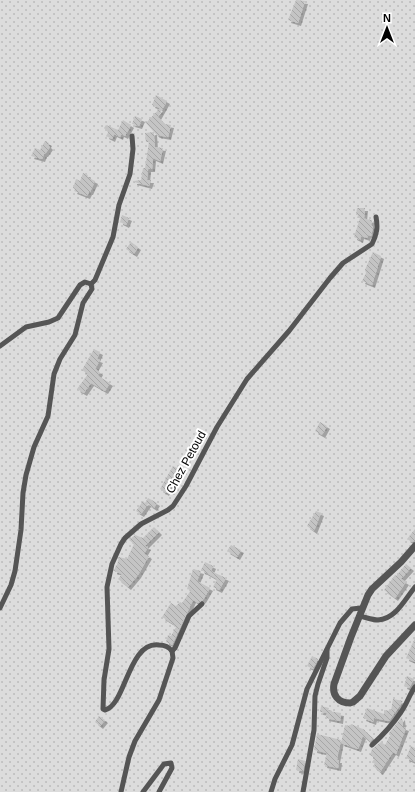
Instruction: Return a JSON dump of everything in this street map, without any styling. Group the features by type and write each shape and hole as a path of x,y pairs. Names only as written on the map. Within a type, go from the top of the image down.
{"street":[{"path":"0,608 11,585 15,571 21,530 23,493 26,475 34,447 48,416 54,374 60,359 75,335 83,303 92,289 91,284 95,280 113,237 118,210 132,162 132,136"},
{"name":"Chez Petoud","path":"172,651 169,648 158,645 150,645 143,649 134,663 116,701 110,708 104,710 102,705 103,686 109,649 107,587 114,557 125,538 141,524 173,506 186,486 205,448 238,392 252,372 289,331 343,263 372,244 378,226 376,217"},
{"path":"0,346 26,327 49,322 58,318 80,285 85,282 91,284"},
{"path":"415,546 401,562 372,588 361,608 333,688 335,696 338,700 346,703 353,702 360,696 386,656 415,624"},
{"path":"359,616 378,620 388,617 396,611 415,587"},
{"path":"121,792 133,746 159,700 173,658 172,651 175,648 189,616 202,604"},
{"path":"270,792 292,744 307,689 327,648 340,623 349,612 352,609 361,608"},
{"path":"303,792 314,730 315,696 327,658 327,648"},
{"path":"372,745 390,726 402,710 406,700 415,687"},
{"path":"143,792 164,764 171,763 172,768 159,792"}],"shaded area":[{"path":"0,0 415,0 415,792 0,792"}],"building":[{"path":"296,0 305,1 298,23 288,20"},
{"path":"156,95 167,101 158,117 165,124 171,125 168,137 157,135 146,123 160,108 152,105"},
{"path":"135,116 142,119 139,126 132,124"},
{"path":"123,120 131,125 125,136 121,134 120,137 114,134 112,139 106,136 109,131 104,128 106,125 118,130"},
{"path":"154,132 155,147 163,148 160,161 153,158 152,169 148,169 147,180 151,180 149,186 134,181 141,180 143,168 145,168 149,142 146,142 145,133"},
{"path":"45,141 49,143 48,145 50,147 42,159 31,156 35,148 40,150"},
{"path":"83,173 95,181 87,196 74,191 75,189 73,188 76,179 80,181"},
{"path":"357,208 365,208 364,218 357,218"},
{"path":"122,215 129,218 126,225 120,222"},
{"path":"360,218 372,220 371,225 373,227 371,236 368,235 367,238 361,236 360,240 354,237"},
{"path":"131,242 138,247 134,254 126,249"},
{"path":"373,252 381,256 372,285 362,281"},
{"path":"94,349 100,352 97,359 100,360 95,369 100,372 98,376 110,383 105,391 91,383 84,393 77,389 88,374 82,370"},
{"path":"320,422 327,426 322,435 315,431"},
{"path":"173,466 181,470 178,475 175,473 166,493 160,489"},
{"path":"148,498 157,503 154,508 148,504 141,514 136,511 143,501 145,503"},
{"path":"316,511 321,513 314,531 307,526"},
{"path":"154,527 159,532 145,546 148,547 144,554 149,556 138,575 128,587 118,579 122,574 114,571 119,557 127,559 134,544 129,540 135,535 143,538"},
{"path":"415,529 415,541 412,542 407,539"},
{"path":"231,545 241,550 237,557 227,551"},
{"path":"205,562 213,566 211,571 226,578 219,590 213,587 217,579 201,570"},
{"path":"406,564 411,568 401,579 406,582 395,598 384,590 395,575 396,576"},
{"path":"193,569 201,571 197,581 210,588 203,600 198,603 193,600 172,645 166,642 168,635 171,636 176,627 162,617 171,603 176,606 180,602 182,603 191,590 187,589"},
{"path":"415,638 415,662 406,658"},
{"path":"312,656 318,659 313,669 307,666"},
{"path":"407,676 414,679 409,688 404,686"},
{"path":"393,699 403,701 389,721 374,718 373,722 363,718 367,708 384,714 384,710 391,711"},
{"path":"321,706 329,708 328,711 341,713 340,721 326,718 327,713 320,712"},
{"path":"99,716 105,720 100,726 95,722"},
{"path":"402,717 403,727 406,728 396,754 393,752 380,772 373,766 375,764 372,762 375,758 370,755 372,749 381,742 385,745 391,734 389,733"},
{"path":"351,724 365,730 373,738 370,742 363,736 358,749 341,743 345,725 350,726"},
{"path":"317,734 341,740 337,760 339,760 338,768 324,765 327,753 314,750"},
{"path":"411,746 415,748 415,762 406,758"},
{"path":"298,759 305,761 303,771 296,770"}]}
